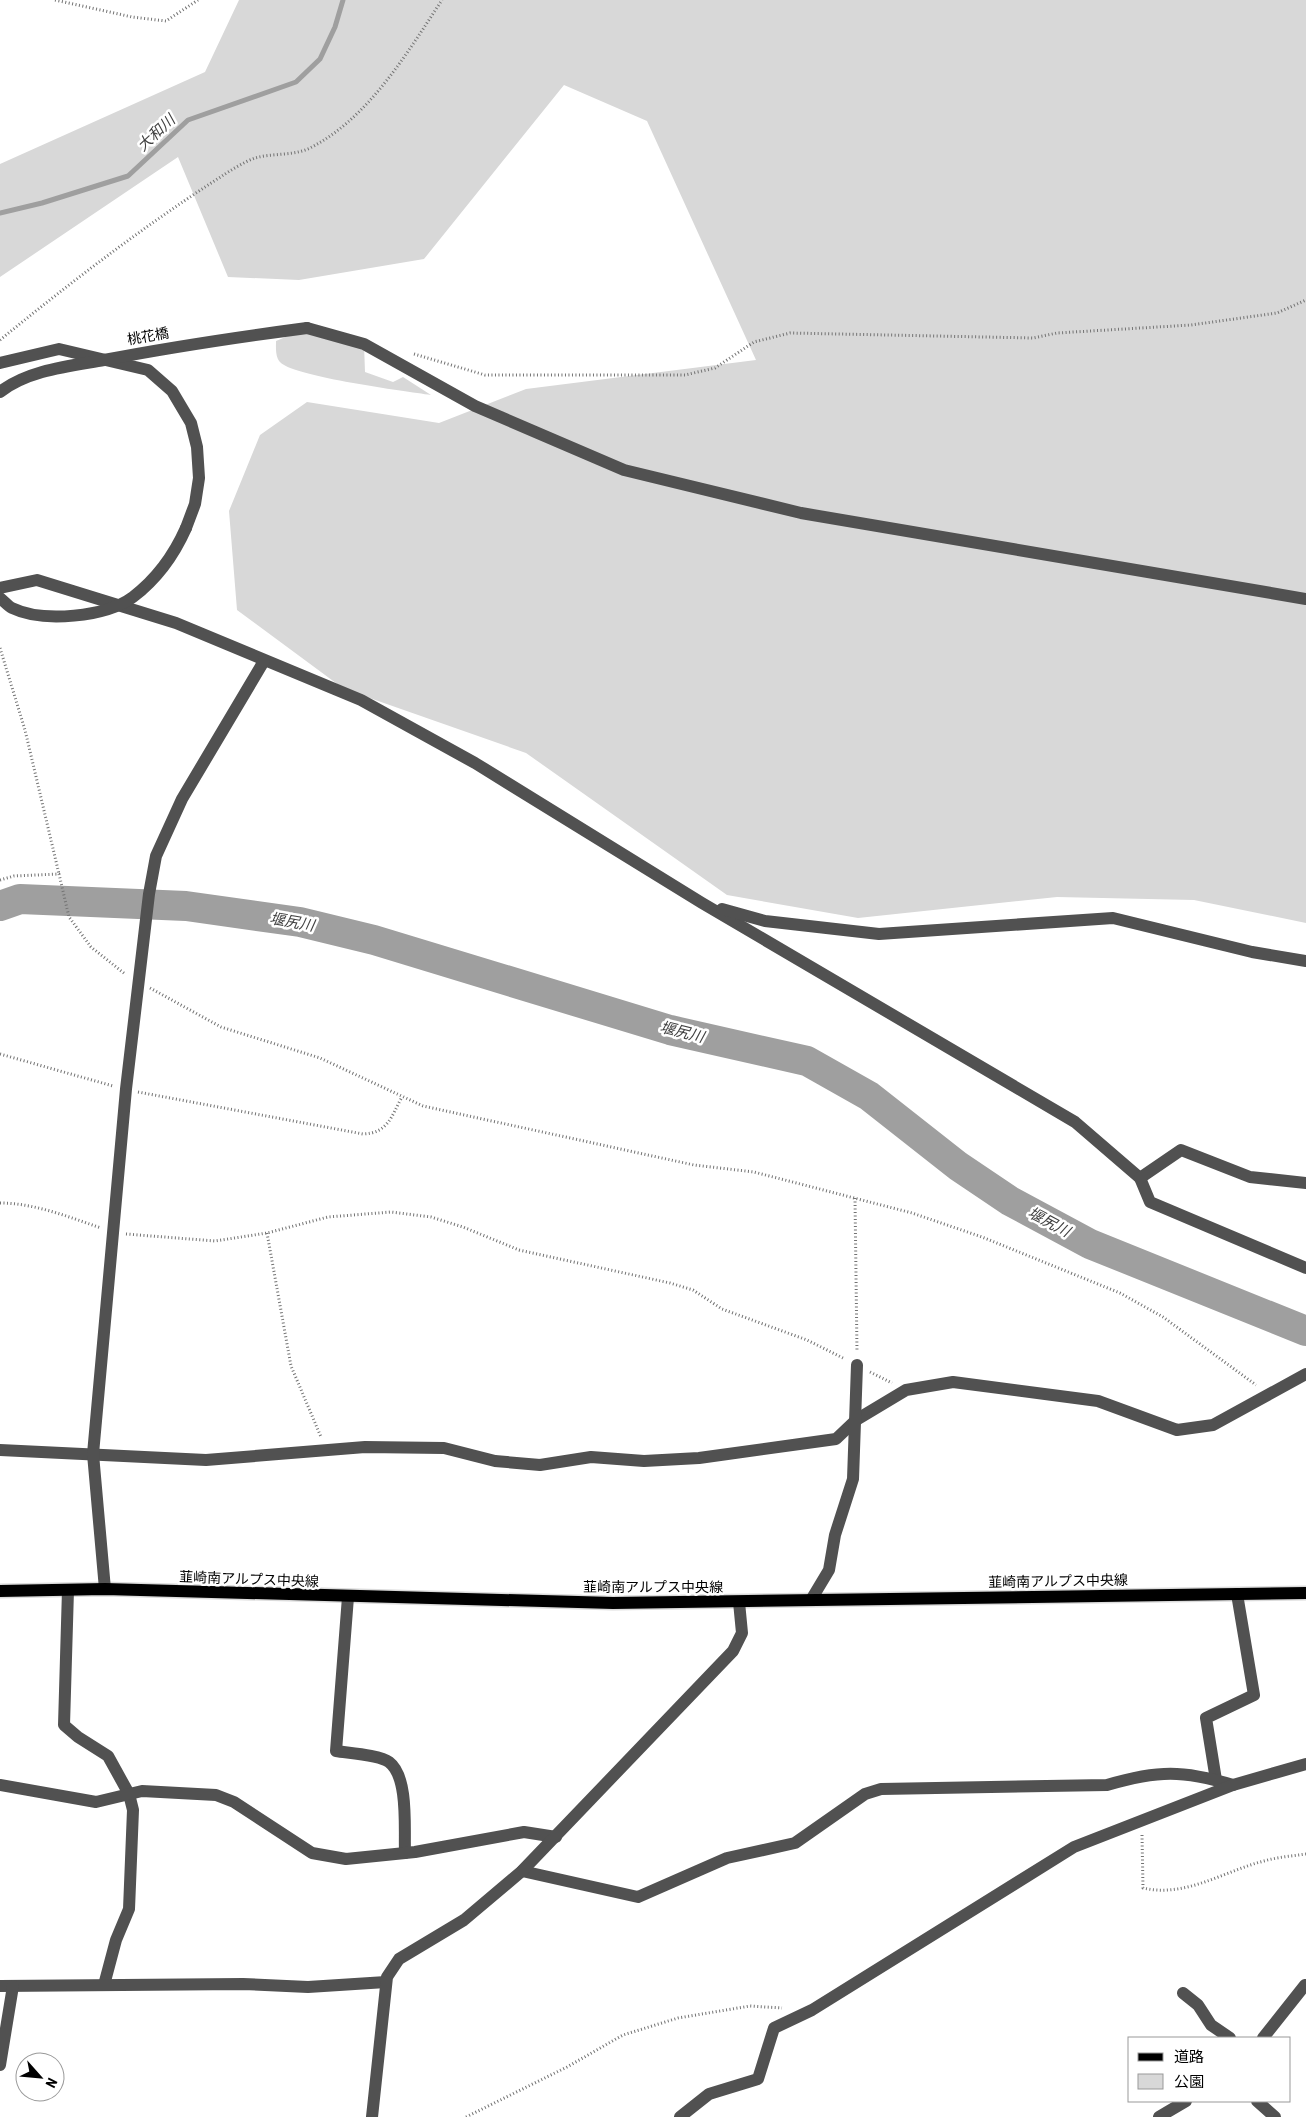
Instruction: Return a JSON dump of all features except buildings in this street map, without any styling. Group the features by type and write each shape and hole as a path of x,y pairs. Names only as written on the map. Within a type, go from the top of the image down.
{"main road":[{"name":"韮崎南アルプス中央線","path":"0,1591 105,1589 613,1603 1306,1592"}],"street":[{"name":"桃花橋","path":"0,392 8,386 49,370 168,348 307,328 364,344 475,406 624,470 801,513 1306,599"},
{"path":"0,363 59,349 148,370 172,391 190,423 197,447 199,478 195,504 176,551 158,574 132,598 94,614 53,617 12,608 0,598"},
{"path":"0,588 37,580 176,623 361,700 457,753 702,903 1075,1122 1140,1178 1150,1202 1306,1268"},
{"path":"105,1589 93,1454 126,1089 137,981 149,894 156,856 182,799 264,660"},
{"path":"702,903 765,921 879,934 1113,918 1252,952 1306,961"},
{"path":"1140,1178 1181,1150 1250,1177 1306,1183"},
{"path":"811,1600 829,1570 835,1535 853,1479 857,1365"},
{"path":"0,1450 206,1460 327,1452 365,1447 444,1448 495,1461 540,1465 591,1457 644,1461 699,1458 836,1439 856,1420 906,1390 953,1382 1098,1401 1177,1430 1212,1425 1306,1374"},
{"path":"68,1590 64,1725 78,1737 108,1756 129,1794 132,1810 129,1909 116,1940 104,1985"},
{"path":"1216,1780 1206,1718 1254,1695 1237,1594"},
{"path":"348,1597 336,1751 387,1760 397,1770 402,1785 406,1853"},
{"path":"372,2117 386,1977 399,1959 464,1920 522,1871 733,1651 742,1632 739,1602"},
{"path":"680,2117 709,2094 758,2079 774,2028 812,2010 1074,1847 1233,1785 1306,1764"},
{"path":"522,1871 638,1897 727,1858 795,1843 865,1794 882,1789 1107,1785 1134,1777 1170,1773 1198,1775 1233,1785"},
{"path":"0,1786 96,1802 142,1791 216,1795 234,1802 312,1853 346,1859 406,1853 524,1832 556,1837"},
{"path":"0,1986 243,1984 308,1987 386,1982"},
{"path":"1264,2037 1304,1985"},
{"path":"0,2065 13,1986"},
{"path":"1183,1993 1198,2005 1211,2025 1229,2037"},
{"path":"1159,2117 1184,2102"},
{"path":"1258,2102 1275,2117"}],"path":[{"path":"55,0 132,17 166,21 198,0"},
{"path":"0,340 76,278 222,176 254,158 309,149 335,132 358,113 402,61 442,0"},
{"path":"409,352 485,376 685,374 715,368 754,342 790,334 1033,338 1057,333 1191,325 1277,313 1306,300"},
{"path":"0,648 25,730 69,917 91,947 117,970 221,1027 320,1058 402,1097 449,1113 694,1165 754,1172 912,1213 982,1237 1120,1293 1170,1323 1226,1362 1268,1395"},
{"path":"0,880 14,876 59,874"},
{"path":"0,1054 126,1089 362,1134 376,1134 387,1125 402,1097"},
{"path":"855,1198 857,1365"},
{"path":"0,1203 12,1203 66,1216 113,1233 215,1242 267,1233 328,1217 392,1212 431,1217 463,1227 519,1250 670,1282 693,1290 722,1309 808,1340 906,1390"},
{"path":"267,1233 291,1366 327,1452"},
{"path":"1142,1820 1143,1888 1158,1892 1183,1890 1264,1861 1306,1854"},
{"path":"466,2117 567,2067 623,2034 678,2018 750,2006 785,2008"}],"green space":[{"path":"239,0 1306,0 1306,923 1194,900 1057,897 858,918 727,895 526,753 344,689 237,610 229,511 260,435 307,402 439,423 526,389 756,360 647,121 564,85 424,259 299,280 228,277 178,157 0,277 0,164 205,72"},
{"path":"307,328 364,344 365,372 393,382 403,377 431,395 328,378 291,368 281,363 277,356 276,341"}],"waterway":[{"name":"大和川","path":"0,213 42,203 128,176 188,120 296,82 320,59 335,27 343,0"},
{"name":"堰尻川","path":"0,906 20,899 186,906 300,922 374,940 670,1030 807,1061 869,1096 958,1166 1010,1201 1090,1244 1306,1331"}]}
